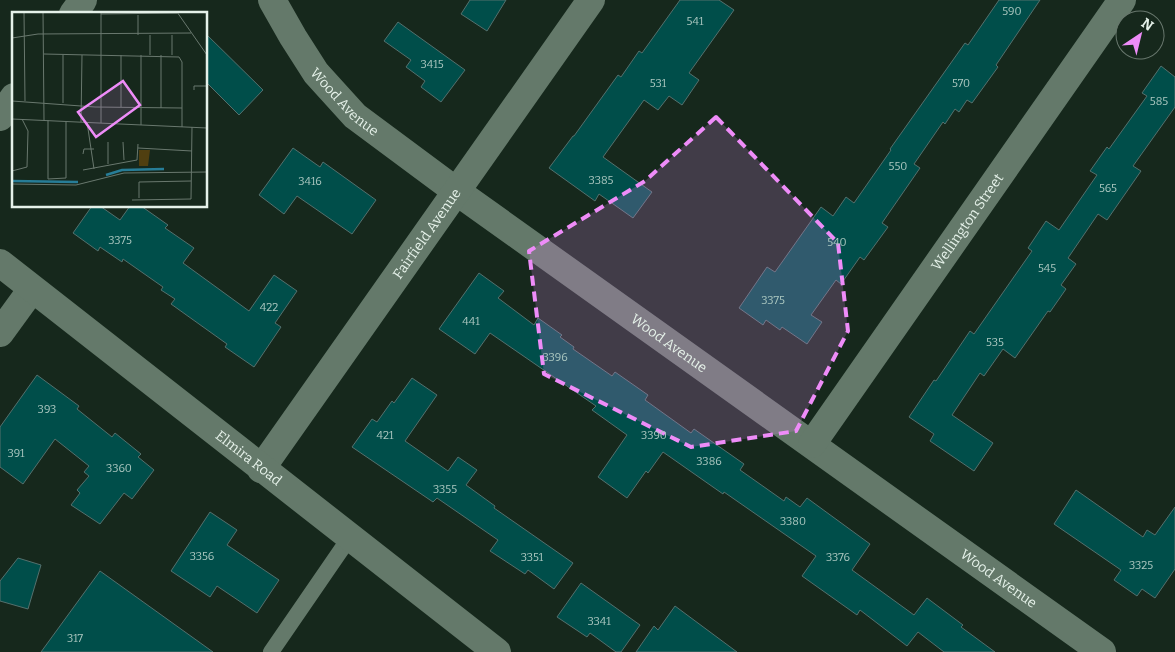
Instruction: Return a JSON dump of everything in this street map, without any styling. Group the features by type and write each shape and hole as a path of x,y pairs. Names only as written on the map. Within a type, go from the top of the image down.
{"street":[{"path":"74,12 83,0"},
{"name":"Wood Avenue","path":"272,0 316,73 355,116 456,191 1102,652"},
{"name":"Fairfield Avenue","path":"262,469 590,0"},
{"name":"Wellington Street","path":"812,444 1122,0"},
{"path":"0,117 12,101"},
{"name":"Elmira Road","path":"0,263 497,652"},
{"path":"0,333 32,289"}],"lane":[{"path":"271,652 350,537"}],"highlighted area":[{"path":"716,117 838,243 848,331 796,431 691,447 544,374 529,251 645,181"}],"building":[{"path":"470,0 506,0 487,31 461,14"},
{"path":"680,0 719,0 734,10 689,73 699,80 682,105 669,96 658,110 644,100 603,157 652,192 633,218 599,194 595,201 549,168 618,75 621,77 639,51 642,53"},
{"path":"999,0 1040,0 996,65 998,67 972,103 967,100 959,112 955,109 945,124 943,122 914,164 920,168 882,223 888,227 864,260 860,257 841,284 836,280 811,315 822,322 807,344 782,327 780,330 766,320 763,325 739,308 767,267 775,272 821,207 833,216 846,197 854,203 965,43 968,45"},
{"path":"398,22 465,70 441,102 421,87 425,81 406,67 411,60 384,41"},
{"path":"208,36 263,90 239,115 208,84"},
{"path":"1161,66 1175,77 1175,107 1133,166 1141,171 1107,220 1098,214 1068,258 1076,264 1061,285 1066,289 1015,358 1003,349 984,376 980,373 952,415 993,443 974,471 930,441 934,434 909,417 970,331 974,334 1032,251 1028,248 1046,221 1059,230 1097,175 1090,171 1107,147 1109,149 1147,96 1142,93"},
{"path":"293,148 320,167 323,162 376,200 352,234 297,196 284,214 259,195"},
{"path":"91,208 103,208 120,220 129,208 144,208 168,225 165,228 194,248 183,263 249,311 274,275 297,291 275,323 281,327 254,367 225,347 227,344 171,304 175,299 161,290 163,287 123,259 122,262 100,247 98,251 73,233"},
{"path":"479,273 504,291 498,298 534,325 538,318 562,335 560,337 574,347 573,349 612,376 615,372 648,395 645,400 691,433 694,429 744,464 740,470 784,501 786,497 800,507 807,498 870,544 852,570 914,615 927,598 963,625 961,627 995,652 944,652 918,632 907,646 860,610 857,615 802,576 816,556 663,452 648,473 646,471 627,498 598,477 627,435 592,410 596,406 490,333 475,354 439,329"},
{"path":"37,375 79,406 77,409 112,437 115,433 141,454 138,457 154,470 132,499 124,493 100,524 71,505 80,493 77,490 89,476 84,472 89,466 55,439 23,484 0,467 0,427"},
{"path":"412,378 437,395 405,441 448,471 458,457 477,470 466,485 495,506 494,508 573,563 554,589 528,570 525,574 490,551 498,540 437,498 433,502 352,447 372,419 377,422"},
{"path":"1076,490 1143,537 1147,530 1155,535 1175,507 1175,569 1155,598 1142,589 1137,596 1114,580 1121,570 1054,524"},
{"path":"210,512 237,530 227,545 279,580 257,613 217,586 210,597 171,571"},
{"path":"18,558 41,565 28,609 0,601 0,581"},
{"path":"100,571 213,652 41,652"},
{"path":"581,583 640,625 621,652 616,652 590,633 587,637 557,617"},
{"path":"675,606 737,652 636,652 654,626 658,630"}]}
